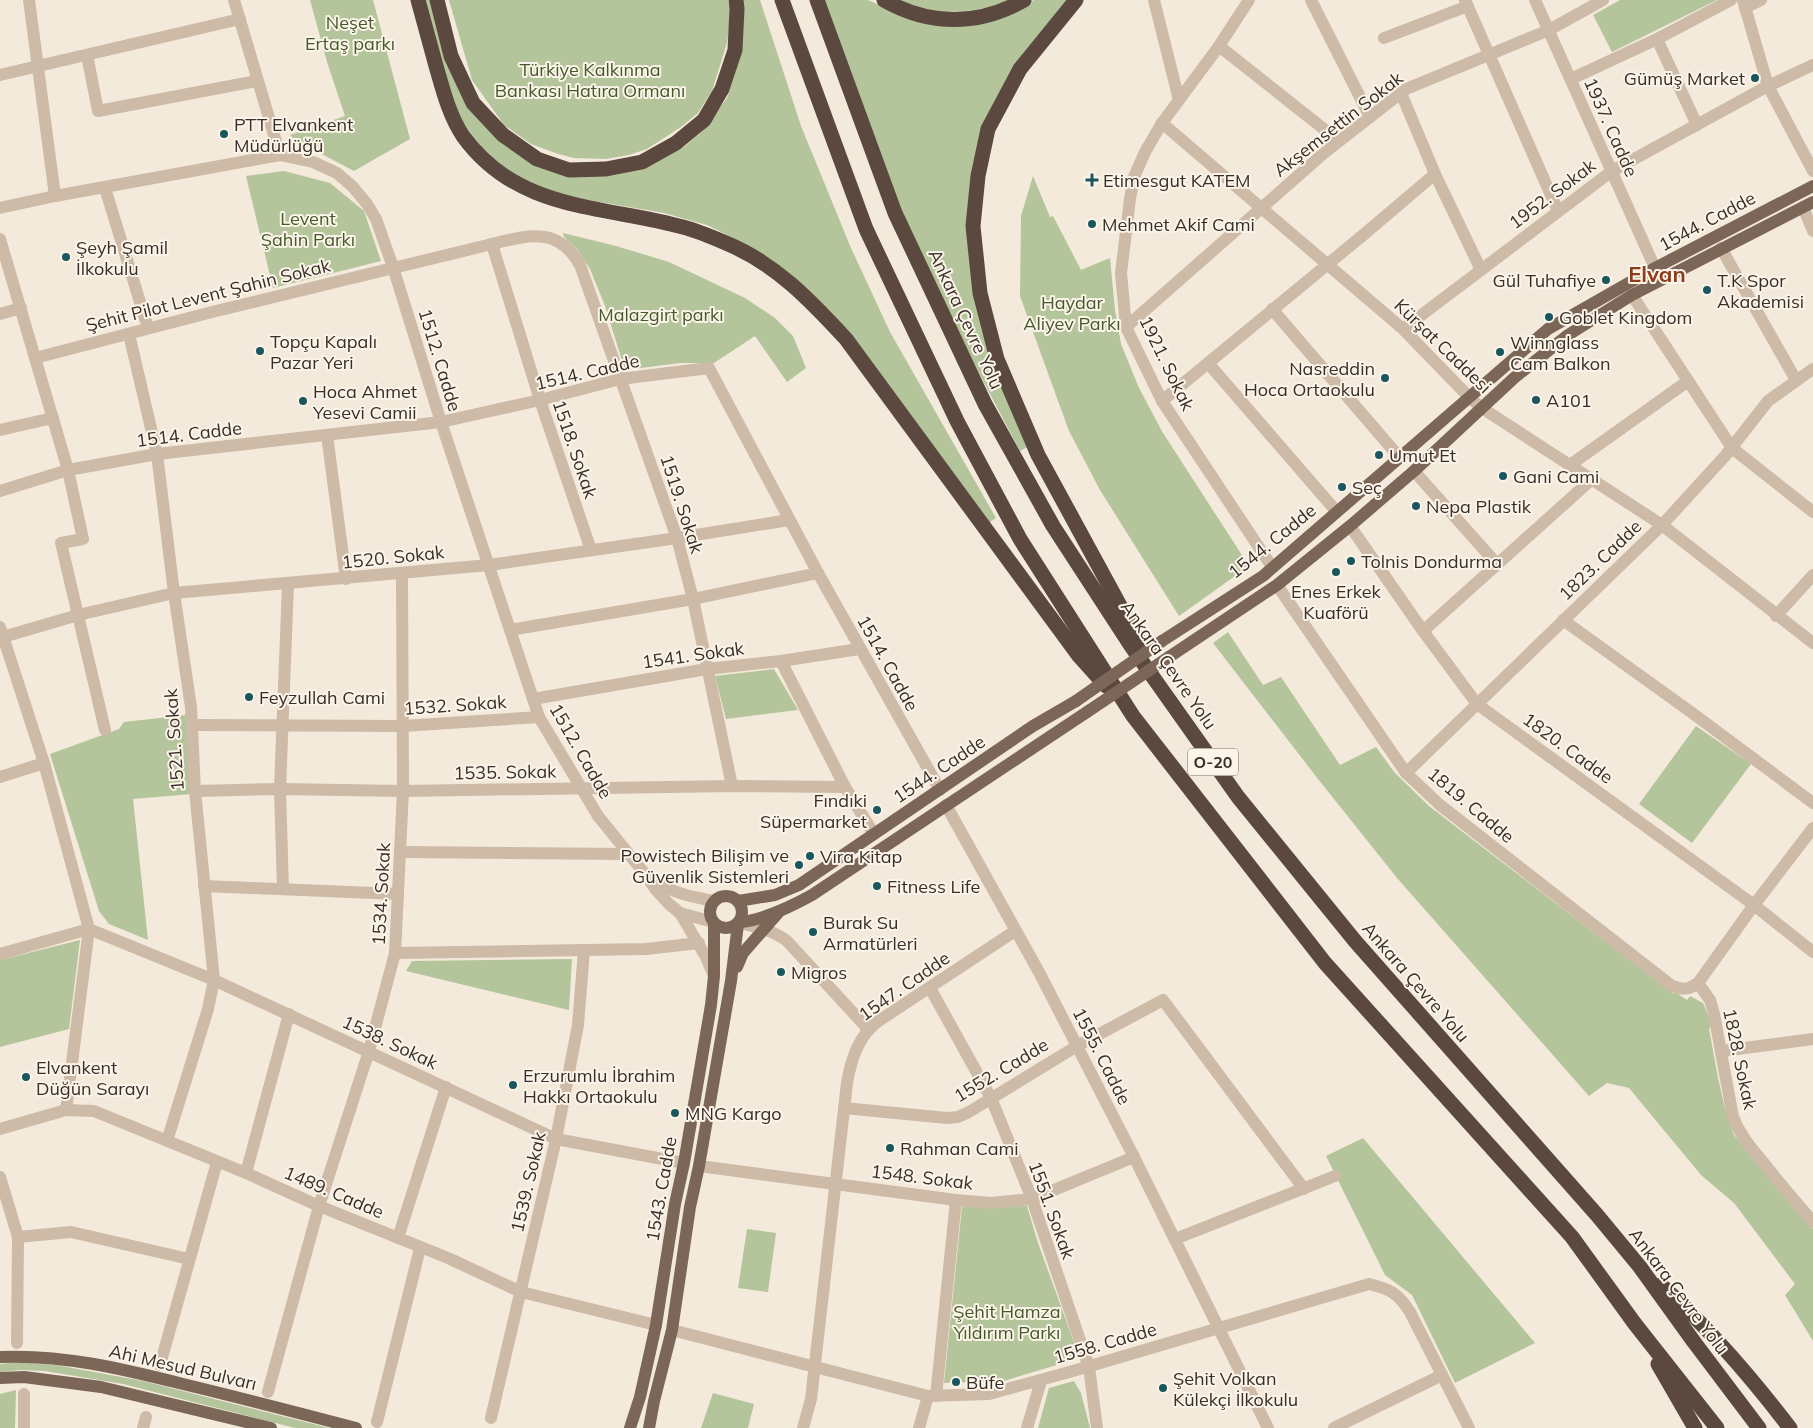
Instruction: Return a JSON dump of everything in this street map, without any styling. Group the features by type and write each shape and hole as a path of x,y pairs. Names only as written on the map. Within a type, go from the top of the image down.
{"highway":[{"path":"418,0 446,102 463,135 486,162 521,186 556,201 684,227 727,244 769,266 809,299 846,339 1079,656 1133,716"},
{"path":"437,0 452,56 473,103 502,135 537,159 569,170 606,169 642,162 676,143 704,120 722,89 735,50 736,0"},
{"name":"O-20","path":"782,0 866,229 957,421 1020,539 1133,716 1325,963 1572,1237 1635,1324 1717,1428"},
{"name":"Ankara Çevre Yolu","path":"817,0 895,213 985,404 1053,526 1131,646 1238,797 1355,941 1597,1215 1640,1267 1759,1428"},
{"path":"884,0 900,10 938,20 947,20 973,19 1007,10 1024,0"},
{"path":"1076,0 1020,69 988,129 978,176 974,226 980,293 997,359 1038,455 1175,706"},
{"path":"1640,1267 1689,1310 1738,1363 1790,1428"},
{"path":"1635,1324 1695,1428"}],"main road":[{"name":"1544. Cadde","path":"738,901 767,897 787,891 1162,641 1263,576 1548,329 1655,268 1813,186"},
{"name":"1544. Cadde","path":"739,923 751,921 781,910 812,895 1277,585 1350,526 1414,471 1514,378 1568,335 1632,295 1808,204"},
{"path":"729,896 738,901 742,908 742,918 739,923 729,928 718,926 714,923 710,909 718,898 729,896"},
{"path":"731,980 743,953 781,910"},
{"name":"1543. Cadde","path":"630,1428 640,1397 656,1324 675,1204 684,1164 711,1004 714,976 714,923"},
{"name":"1543. Cadde","path":"649,1428 672,1330 690,1207 699,1166 739,923"},
{"name":"Ahi Mesud Bulvarı","path":"0,1357 51,1358 98,1365 186,1384 356,1428"},
{"path":"0,1378 24,1377 101,1387 266,1427"}],"street":[{"path":"29,0 55,196"},
{"path":"234,0 280,155"},
{"path":"1154,0 1179,100"},
{"name":"1921. Sokak","path":"1249,0 1219,46 1162,123 1145,152 1134,177 1122,273 1126,327 1162,401 1272,568"},
{"path":"1311,0 1370,117"},
{"name":"1937. Cadde","path":"1535,0 1655,268"},
{"name":"Akşemsettin Sokak","path":"1126,327 1261,207 1339,141 1406,89 1549,30 1603,0"},
{"path":"1571,79 1657,39 1731,0"},
{"path":"1761,0 1744,4 1768,86 1813,171"},
{"path":"1384,38 1467,3 1558,211"},
{"path":"0,75 240,19"},
{"path":"1657,39 1697,125"},
{"path":"1219,46 1339,141"},
{"path":"87,55 98,111 257,81"},
{"name":"1952. Sokak","path":"1403,329 1612,171 1768,86 1813,65"},
{"path":"1401,93 1435,174 1481,270"},
{"name":"Kürşat Caddesi","path":"1162,123 1403,329 1482,408 1662,526 1813,643"},
{"name":"1512. Cadde","path":"0,208 55,196 280,155 313,162 337,173 353,187 376,219 393,267 441,422 539,717 598,816 656,890 680,913 714,923"},
{"path":"1162,401 1435,174"},
{"path":"105,188 148,328"},
{"path":"1808,204 1813,231"},
{"name":"Şehit Pilot Levent Şahin Sokak","path":"35,358 393,267 525,236 541,235 554,238 564,245"},
{"path":"0,240 68,470 83,539 61,543 105,730"},
{"name":"1518. Sokak","path":"492,244 540,400 590,550"},
{"name":"1519. Sokak","path":"564,245 574,254 580,265 676,538 693,599 732,786"},
{"path":"1721,248 1796,380"},
{"path":"1632,295 1732,448 1813,512"},
{"path":"0,314 21,308"},
{"path":"1272,309 1400,458"},
{"name":"1521. Sokak","path":"129,334 157,454 193,725 195,791 214,980 208,1009 167,1141"},
{"path":"1208,363 1336,511"},
{"name":"1514. Cadde","path":"0,491 68,470 157,454 441,422 540,400 620,379 709,368 818,573 940,790"},
{"name":"1823. Cadde","path":"1406,773 1662,526 1732,448 1768,401 1813,369"},
{"path":"1570,465 1688,381"},
{"path":"0,430 53,418"},
{"path":"327,435 346,579"},
{"path":"1414,471 1496,563"},
{"path":"1423,631 1496,563 1591,480"},
{"name":"1520. Sokak","path":"2,632 174,593 489,565 789,520"},
{"name":"1820. Cadde","path":"1350,526 1423,631 1477,704 1754,905 1813,952"},
{"name":"1534. Sokak","path":"268,1392 319,1206 369,1051 396,953 403,791 402,573"},
{"path":"510,630 693,599 818,573"},
{"path":"1776,616 1813,575"},
{"path":"283,890 280,789 288,584"},
{"name":"1819. Cadde","path":"1277,585 1406,773 1440,805 1672,986 1680,989 1689,989 1698,983"},
{"path":"1563,620 1813,803"},
{"path":"2,632 5,657 44,763 88,929 66,1110"},
{"name":"1541. Sokak","path":"532,699 708,669 780,662 860,649"},
{"path":"780,662 845,787 874,834"},
{"name":"1532. Sokak","path":"193,725 403,726 539,717"},
{"path":"0,776 44,763"},
{"name":"1535. Sokak","path":"195,791 280,789 403,791 732,786 845,787"},
{"name":"1555. Cadde","path":"946,805 1077,1046 1268,1428"},
{"path":"1698,983 1754,905 1813,828"},
{"path":"401,852 628,854"},
{"name":"1512. Cadde","path":"645,874 666,889 714,902"},
{"path":"204,886 398,894"},
{"path":"680,913 699,943 714,976"},
{"path":"739,923 764,928 787,941 868,1029"},
{"path":"0,954 88,929"},
{"name":"1538. Sokak","path":"88,929 214,980 556,1139 684,1164"},
{"name":"1547. Cadde","path":"803,1428 811,1399 844,1108 851,1062 857,1046 868,1029 1015,930"},
{"path":"396,953 646,949 699,943"},
{"name":"1539. Sokak","path":"491,1418 556,1139 578,1025 584,950"},
{"name":"1828. Sokak","path":"1698,983 1710,1000 1714,1014 1733,1117 1738,1128 1784,1189 1813,1222"},
{"name":"1551. Sokak","path":"930,988 991,1098 1032,1199 1089,1367 1097,1428"},
{"name":"1552. Cadde","path":"844,1108 947,1118 958,1117 1077,1046 1163,1000 1304,1189"},
{"path":"246,1174 289,1014"},
{"path":"1722,1051 1813,1039"},
{"path":"398,1238 446,1087"},
{"name":"1489. Cadde","path":"0,1129 66,1110 94,1111 420,1248 448,1258 521,1292 656,1324"},
{"name":"1548. Sokak","path":"699,1166 991,1203 1032,1199 1134,1157"},
{"path":"160,1366 217,1162"},
{"path":"1175,1239 1335,1176"},
{"path":"0,1177 18,1237 17,1343"},
{"path":"919,1428 932,1396 956,1200"},
{"path":"18,1237 71,1232 189,1259"},
{"path":"377,1422 420,1248"},
{"name":"1558. Cadde","path":"672,1330 932,1396 989,1394 1041,1381 1369,1284 1387,1288 1402,1298 1469,1428"},
{"path":"1334,1428 1442,1375"},
{"path":"1028,1428 1041,1381"},
{"path":"24,1394 24,1428"}],"green space":[{"name":"Neşet Ertaş parkı","path":"310,0 373,0 410,139 354,171 295,140 290,135 345,116 327,62"},
{"path":"422,0 435,0 471,106 536,163 652,163 684,147 703,131 727,98 740,57 741,0 760,0 801,126 851,248 890,332 996,518 987,524 890,391 746,244 707,225 664,213 565,196 523,181 485,152 456,113"},
{"name":"Türkiye Kalkınma Bankası Hatıra Ormanı","path":"449,0 728,0 731,17 727,43 712,91 698,113 681,127 647,149 629,155 606,159 574,158 531,144 504,125 472,80"},
{"path":"823,0 868,0 897,13 1006,13 1034,0 1070,0 977,152 969,239 1029,446 1020,451 958,333 905,222"},
{"path":"894,0 1008,0 981,9 951,12 921,9"},
{"path":"1620,0 1717,0 1612,52 1593,15"},
{"name":"Levent Şahin Parkı","path":"284,171 330,183 364,211 381,261 273,288 246,176"},
{"name":"Haydar Aliyev Parkı","path":"1033,176 1050,217 1053,216 1081,270 1110,258 1115,310 1121,344 1139,388 1163,433 1249,566 1179,616 1100,490 1069,431 1020,296 1021,216"},
{"name":"Malazgirt parkı","path":"563,233 669,262 745,298 775,318 793,336 806,368 787,382 755,336 714,363 680,363 625,370 605,306 590,269 577,249 564,237"},
{"path":"1228,632 1263,685 1281,677 1340,765 1376,747 1395,773 1429,806 1674,994 1675,992 1687,1000 1690,996 1703,1003 1712,1025 1709,1029 1719,1083 1734,1135 1813,1229 1813,1341 1785,1295 1795,1284 1734,1203 1701,1175 1629,1088 1607,1083 1589,1096 1397,878 1318,779 1213,643"},
{"path":"774,669 798,710 726,719 715,676"},
{"path":"186,715 192,794 133,799 148,940 109,924 99,911 50,754 119,729 124,722"},
{"path":"1696,726 1751,764 1692,843 1639,804"},
{"path":"80,940 69,1029 0,1047 0,960"},
{"path":"572,959 569,1010 406,971 412,961"},
{"path":"1363,1138 1535,1343 1455,1383 1412,1295 1385,1275 1326,1156"},
{"name":"Şehit Hamza Yıldırım Parkı","path":"1027,1206 1038,1243 1079,1356 1070,1361 1004,1381 944,1383 962,1207"},
{"path":"747,1229 776,1233 768,1292 738,1288"},
{"path":"19,1362 56,1365 143,1381 329,1428 295,1428 123,1384 45,1371 21,1370 0,1372 0,1364"},
{"path":"1074,1381 1081,1393 1090,1428 1038,1428 1049,1388"},
{"path":"16,1390 15,1428 0,1428 0,1394"},
{"path":"713,1393 754,1404 748,1428 701,1428"}],"place":[{"name":"Gümüş Market","path":"1755,78"},
{"name":"PTT Elvankent Müdürlüğü","path":"224,134"},
{"name":"Etimesgut KATEM","path":"1092,180"},
{"name":"Mehmet Akif Cami","path":"1092,224"},
{"name":"Şeyh Şamil İlkokulu","path":"66,257"},
{"name":"Gül Tuhafiye","path":"1606,280"},
{"name":"T.K Spor Akademisi","path":"1707,290"},
{"name":"Goblet Kingdom","path":"1549,317"},
{"name":"Topçu Kapalı Pazar Yeri","path":"260,351"},
{"name":"Winnglass Cam Balkon","path":"1500,352"},
{"name":"Nasreddin Hoca Ortaokulu","path":"1385,378"},
{"name":"A101","path":"1536,400"},
{"name":"Hoca Ahmet Yesevi Camii","path":"303,401"},
{"name":"Umut Et","path":"1379,455"},
{"name":"Gani Cami","path":"1503,476"},
{"name":"Seç","path":"1342,487"},
{"name":"Nepa Plastik","path":"1416,506"},
{"name":"Tolnis Dondurma","path":"1351,561"},
{"name":"Enes Erkek Kuaförü","path":"1336,572"},
{"name":"Feyzullah Cami","path":"249,697"},
{"name":"Fındıki Süpermarket","path":"877,810"},
{"name":"Vira Kitap","path":"810,856"},
{"name":"Powistech Bilişim ve Güvenlik Sistemleri","path":"799,865"},
{"name":"Fitness Life","path":"877,886"},
{"name":"Burak Su Armatürleri","path":"813,932"},
{"name":"Migros","path":"781,972"},
{"name":"Elvankent Düğün Sarayı","path":"26,1077"},
{"name":"Erzurumlu İbrahim Hakkı Ortaokulu","path":"513,1085"},
{"name":"MNG Kargo","path":"675,1113"},
{"name":"Rahman Cami","path":"890,1148"},
{"name":"Büfe","path":"956,1382"},
{"name":"Şehit Volkan Külekçi İlkokulu","path":"1163,1388"}],"district":[{"name":"Elvan","path":"1657,274"}]}
